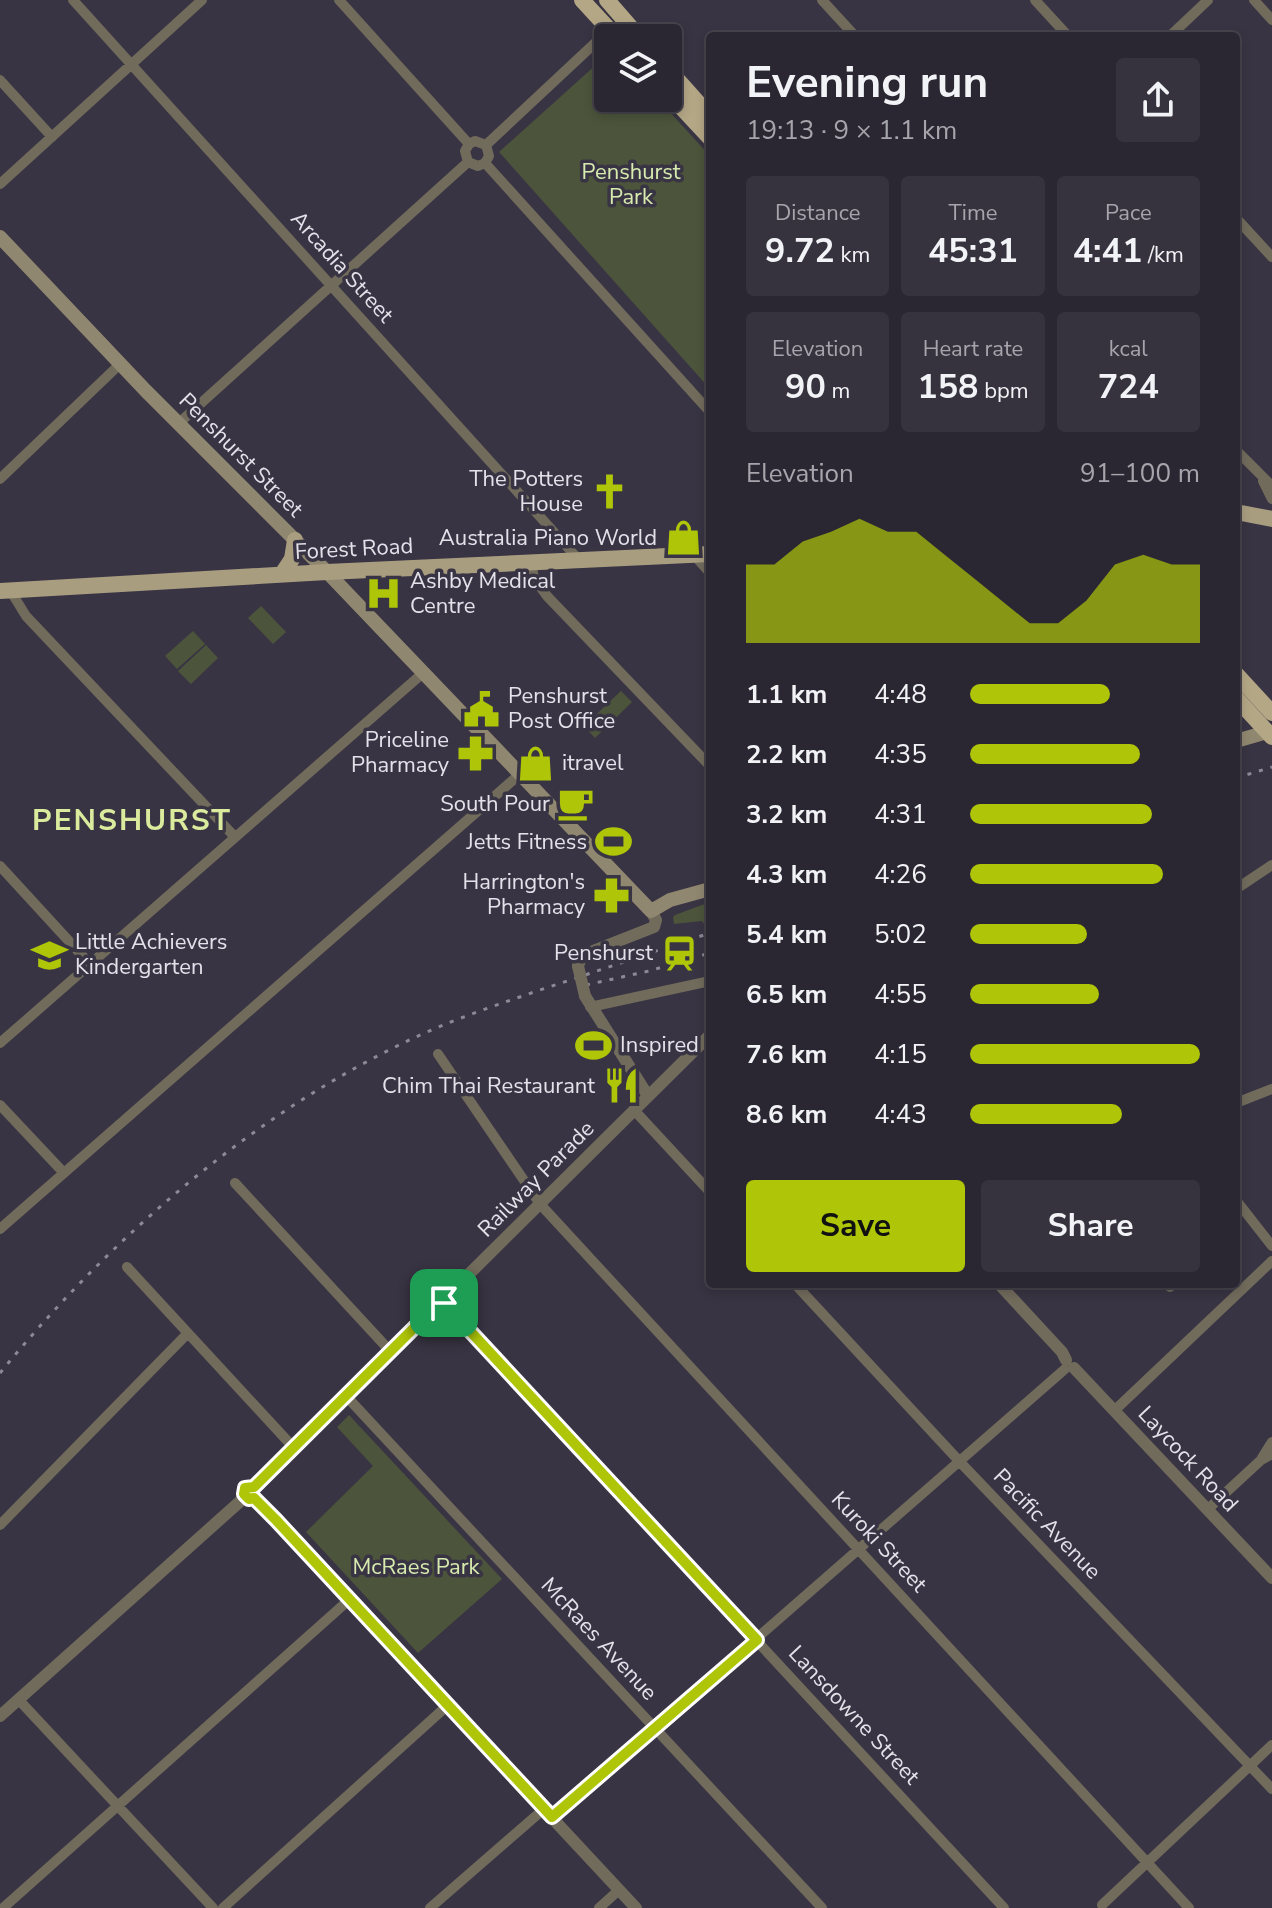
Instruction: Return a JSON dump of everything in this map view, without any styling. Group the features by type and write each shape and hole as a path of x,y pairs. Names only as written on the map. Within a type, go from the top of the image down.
{"highway":[{"path":"582,0 604,24"},
{"path":"596,0 608,14 611,24"},
{"path":"607,0 628,24"},
{"path":"682,85 706,112"},
{"path":"682,108 706,134"},
{"path":"1240,678 1272,713"},
{"path":"1240,702 1270,734"}],"main road":[{"name":"Penshurst Street","path":"0,237 120,364 327,572 651,911"},
{"path":"1240,515 1272,519"},
{"path":"282,574 292,559 295,540"},
{"name":"Forest Road","path":"5,591 282,574 702,555"},
{"path":"1240,740 1270,734"},
{"path":"651,911 670,900 706,890"}],"street":[{"name":"Arcadia Street","path":"73,0 580,561"},
{"path":"0,184 202,0"},
{"path":"339,0 469,144"},
{"path":"822,0 851,32"},
{"path":"1035,0 1064,32"},
{"path":"1174,32 1208,0"},
{"path":"1254,0 1272,20"},
{"path":"486,145 594,51"},
{"path":"0,80 52,137"},
{"path":"479,141 486,145 489,152 485,163 474,166 468,162 465,151 469,144 479,141"},
{"path":"179,423 468,162"},
{"path":"485,163 706,408"},
{"path":"1240,222 1272,257"},
{"path":"1,477 120,364"},
{"path":"1240,454 1272,486"},
{"path":"1260,476 1272,499"},
{"path":"531,563 534,578 547,596 706,762"},
{"path":"5,591 234,836"},
{"path":"0,1043 423,673"},
{"path":"0,1229 520,774"},
{"path":"1240,886 1272,865"},
{"path":"0,866 89,963"},
{"path":"648,1096 588,1002 578,966 581,958 588,953 654,927 656,920 651,911"},
{"path":"588,1002 706,982"},
{"name":"Railway Parade","path":"0,1716 251,1494 706,1039"},
{"name":"Kuroki Street","path":"438,1054 540,1204 1189,1908"},
{"path":"1240,1101 1272,1089"},
{"path":"0,1105 64,1173"},
{"path":"634,1110 706,1188"},
{"path":"235,1183 391,1352"},
{"path":"1240,1205 1272,1246"},
{"path":"1115,1410 1272,1261"},
{"path":"127,1267 294,1448"},
{"name":"Pacific Avenue","path":"799,1288 1272,1789"},
{"name":"Laycock Road","path":"1003,1288 1062,1352 1069,1366 1115,1410 1272,1578"},
{"name":"Lansdowne Street","path":"444,1303 1004,1908"},
{"path":"0,1525 188,1333"},
{"path":"430,1908 655,1729 1069,1366"},
{"name":"McRaes Avenue","path":"347,1397 822,1908"},
{"path":"1261,1460 1272,1442"},
{"path":"1208,1509 1261,1460 1272,1454"},
{"path":"251,1494 636,1908"},
{"path":"3,1908 350,1599"},
{"path":"18,1699 213,1908"},
{"path":"223,1908 448,1705"},
{"path":"1102,1905 1272,1745"},
{"path":"599,1908 619,1890"}],"green space":[{"name":"Penshurst Park","path":"594,67 594,112 670,112 706,152 706,385 499,152"},
{"path":"261,606 286,632 273,644 248,618"},
{"path":"193,631 205,644 177,669 165,656"},
{"path":"206,645 218,658 191,684 178,671"},
{"path":"621,691 632,702 595,738 584,726"},
{"path":"706,903 706,927 702,921 674,924 675,915"},
{"name":"McRaes Park","path":"349,1415 502,1579 418,1653 306,1532 373,1466 337,1427"}],"railway":[{"path":"1240,777 1272,767"},
{"path":"0,1373 43,1322 139,1226 244,1139 300,1101 358,1066 447,1023 706,934"},
{"path":"586,985 706,954"}],"place":[{"name":"The Potters House","path":"609,492"},
{"name":"Australia Piano World","path":"683,538"},
{"name":"Ashby Medical Centre","path":"384,594"},
{"name":"Penshurst Post Office","path":"482,709"},
{"name":"Priceline Pharmacy","path":"475,753"},
{"name":"itravel","path":"536,763"},
{"name":"South Pour","path":"576,804"},
{"name":"Jetts Fitness","path":"613,842"},
{"name":"Harrington's Pharmacy","path":"611,895"},
{"name":"Penshurst","path":"679,953"},
{"name":"Little Achievers Kindergarten","path":"49,955"},
{"name":"Inspired","path":"594,1045"},
{"name":"Chim Thai Restaurant","path":"621,1086"}],"district":[{"name":"PENSHURST","path":"132,820"}],"route":[{"path":"444,1303 757,1640 552,1817 276,1520 254,1498 249,1499 244,1494 245,1488 254,1487 425,1317 444,1303"}]}
